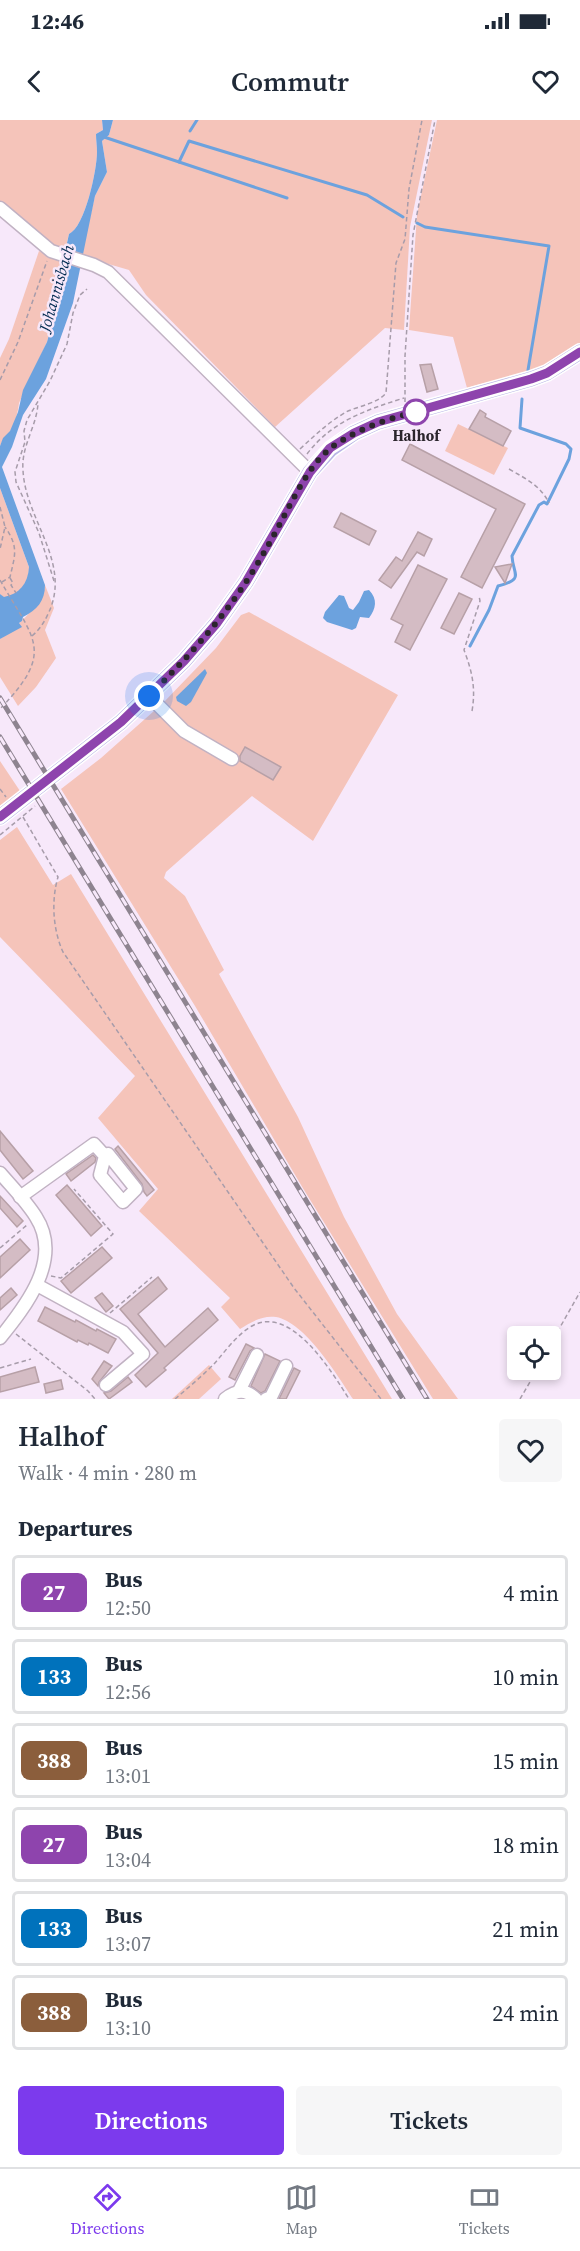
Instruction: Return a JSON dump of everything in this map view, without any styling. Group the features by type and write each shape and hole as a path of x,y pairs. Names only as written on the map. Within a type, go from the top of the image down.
{"main road":[{"path":"0,817 95,744 149,696 206,637 228,610 310,472 330,448 378,422 547,373 580,352"}],"street":[{"path":"0,208 51,251 108,272 310,472"},
{"path":"149,696 184,731 232,759"},
{"path":"20,1197 94,1144 105,1156"},
{"path":"0,1173 36,1218 44,1238 43,1268 39,1280 27,1303 4,1333"},
{"path":"39,1280 123,1332 143,1354 106,1385"},
{"path":"225,1399 239,1391 257,1355"},
{"path":"266,1399 271,1397 286,1366"},
{"path":"239,1391 247,1392 256,1399"}],"path":[{"path":"293,456 330,422 380,399 386,393 396,263 405,239 409,189 422,120"},
{"path":"405,398 405,356 413,235 435,120"},
{"path":"0,380 18,342 51,251"},
{"path":"54,581 43,543 16,482 15,472 25,442 24,431 27,420 67,344 73,312 80,295 87,289"},
{"path":"32,636 39,630 54,596 54,566 29,499 22,468 24,453 38,411 38,402"},
{"path":"509,470 538,486 549,503"},
{"path":"0,507 5,527 14,540 16,550 10,577 13,583 11,585 16,593"},
{"path":"0,549 5,527"},
{"path":"0,709 18,690 31,670 34,659 32,636 29,629 1,582 10,577"},
{"path":"472,711 475,694 472,671 464,650 480,602 479,596"},
{"path":"0,835 38,804"},
{"path":"22,817 58,877 53,893 59,943 63,952 294,1288 381,1399"},
{"path":"39,1280 61,1278 113,1234 74,1189"},
{"path":"0,1248 36,1218"},
{"path":"102,1320 152,1277"},
{"path":"561,1326 580,1292"},
{"path":"4,1333 88,1391 95,1399"},
{"path":"0,1368 31,1359"},
{"path":"520,1399 531,1380"}],"shaded area":[{"path":"0,120 102,120 103,130 96,134 97,152 89,197 80,221 69,234 67,242 71,254 51,245 0,202"},
{"path":"113,120 432,120 410,227 404,330 385,328 275,427 146,295 129,270 81,256 95,196 107,172 102,141 109,135"},
{"path":"437,120 580,120 580,344 555,361 541,367 467,388 453,337 409,330 417,215"},
{"path":"39,251 69,264 47,342 19,403 13,426 0,446 0,358 9,339"},
{"path":"458,424 508,448 494,475 445,451"},
{"path":"0,488 29,567 25,583 19,591 4,598 0,594"},
{"path":"45,585 54,608 45,630 56,658 36,687 18,706 0,677 0,639 34,607 44,592"},
{"path":"249,612 398,695 313,841 252,796 166,872 164,878 185,896 224,970 219,974 298,1117 344,1217 397,1314 458,1399 433,1399 61,789 101,758 163,703 216,648 241,615"},
{"path":"0,761 20,791 0,807"},
{"path":"17,827 53,885 71,874 392,1399 353,1399 320,1351 287,1321 276,1317 266,1317 240,1329 221,1307 230,1298 139,1211 158,1189 98,1118 135,1076 0,937 0,840"},
{"path":"209,1365 221,1379 199,1399 172,1399"}],"water":[{"path":"102,120 113,120 109,135 102,141 107,172 95,196 73,303 46,379 23,415 2,467 45,585 45,591 39,604 19,623 22,627 0,639 0,594 4,597 18,591 25,583 29,567 0,488 0,446 3,438 10,431 18,412 23,390 47,342 69,264 71,250 67,243 69,234 80,221 92,184 97,152 96,134 103,130"},
{"path":"369,590 375,600 373,611 369,618 360,617 356,628 352,630 327,622 323,618 339,595 344,596 349,608 353,610 364,591"},
{"path":"205,669 207,673 191,702 186,706 177,701 176,697"}],"building":[{"path":"431,364 438,389 427,392 420,365"},
{"path":"480,410 486,414 485,417 511,431 503,446 469,429"},
{"path":"410,444 525,504 482,588 461,577 496,509 402,460"},
{"path":"341,513 376,531 369,545 334,527"},
{"path":"418,532 432,539 424,556 417,552 391,588 379,580 396,557 402,561"},
{"path":"512,564 505,583 495,567"},
{"path":"418,565 447,579 410,650 395,642 403,625 391,619"},
{"path":"459,593 472,599 454,634 441,628"},
{"path":"245,747 281,767 273,780 240,761"},
{"path":"0,1131 33,1171 23,1179 0,1150"},
{"path":"118,1146 154,1190 147,1196 142,1184 115,1149"},
{"path":"93,1155 96,1158 95,1162 71,1181 66,1174"},
{"path":"67,1185 102,1226 91,1236 56,1195"},
{"path":"0,1196 23,1221 17,1227 0,1208"},
{"path":"20,1239 30,1250 0,1278 0,1257"},
{"path":"102,1247 112,1258 71,1293 61,1281"},
{"path":"158,1277 167,1289 138,1314 165,1347 208,1308 218,1320 146,1387 135,1375 158,1353 120,1309"},
{"path":"11,1288 17,1295 0,1310 0,1298"},
{"path":"102,1293 113,1306 106,1312 95,1298"},
{"path":"45,1307 116,1339 108,1353 89,1343 88,1345 78,1340 77,1342 38,1321"},
{"path":"246,1344 254,1348 250,1351 235,1380 229,1377"},
{"path":"265,1354 280,1361 265,1391 261,1393 251,1386"},
{"path":"104,1361 112,1366 98,1386 92,1379"},
{"path":"35,1367 39,1382 0,1392 0,1377"},
{"path":"294,1368 300,1371 286,1399 279,1399"},
{"path":"128,1377 132,1382 109,1399 104,1393 111,1391"},
{"path":"61,1380 63,1389 46,1393 44,1384"}],"waterway":[{"path":"190,131 197,120"},
{"path":"104,137 287,198"},
{"path":"179,162 189,141 367,195 403,217"},
{"path":"417,223 425,227 549,246 528,370"},
{"path":"470,646 489,610 498,586 515,578 512,556 539,505 544,502 547,504 569,459 571,449 566,444 520,428 522,399"}],"railway":[{"path":"0,698 427,1399"},
{"path":"0,737 403,1399"}],"bus line":[{"name":"27","path":"0,817 121,722 206,637 228,610 246,582 299,488 330,448 378,422 499,389 547,373 580,352"}],"place":[{"name":"Halhof","path":"416,412"}],"route":[{"path":"149,696 184,661 228,610 275,533 299,488 330,448 378,422 416,412"}],"water label":[{"name":"Johannisbach","path":"56,288"}]}
